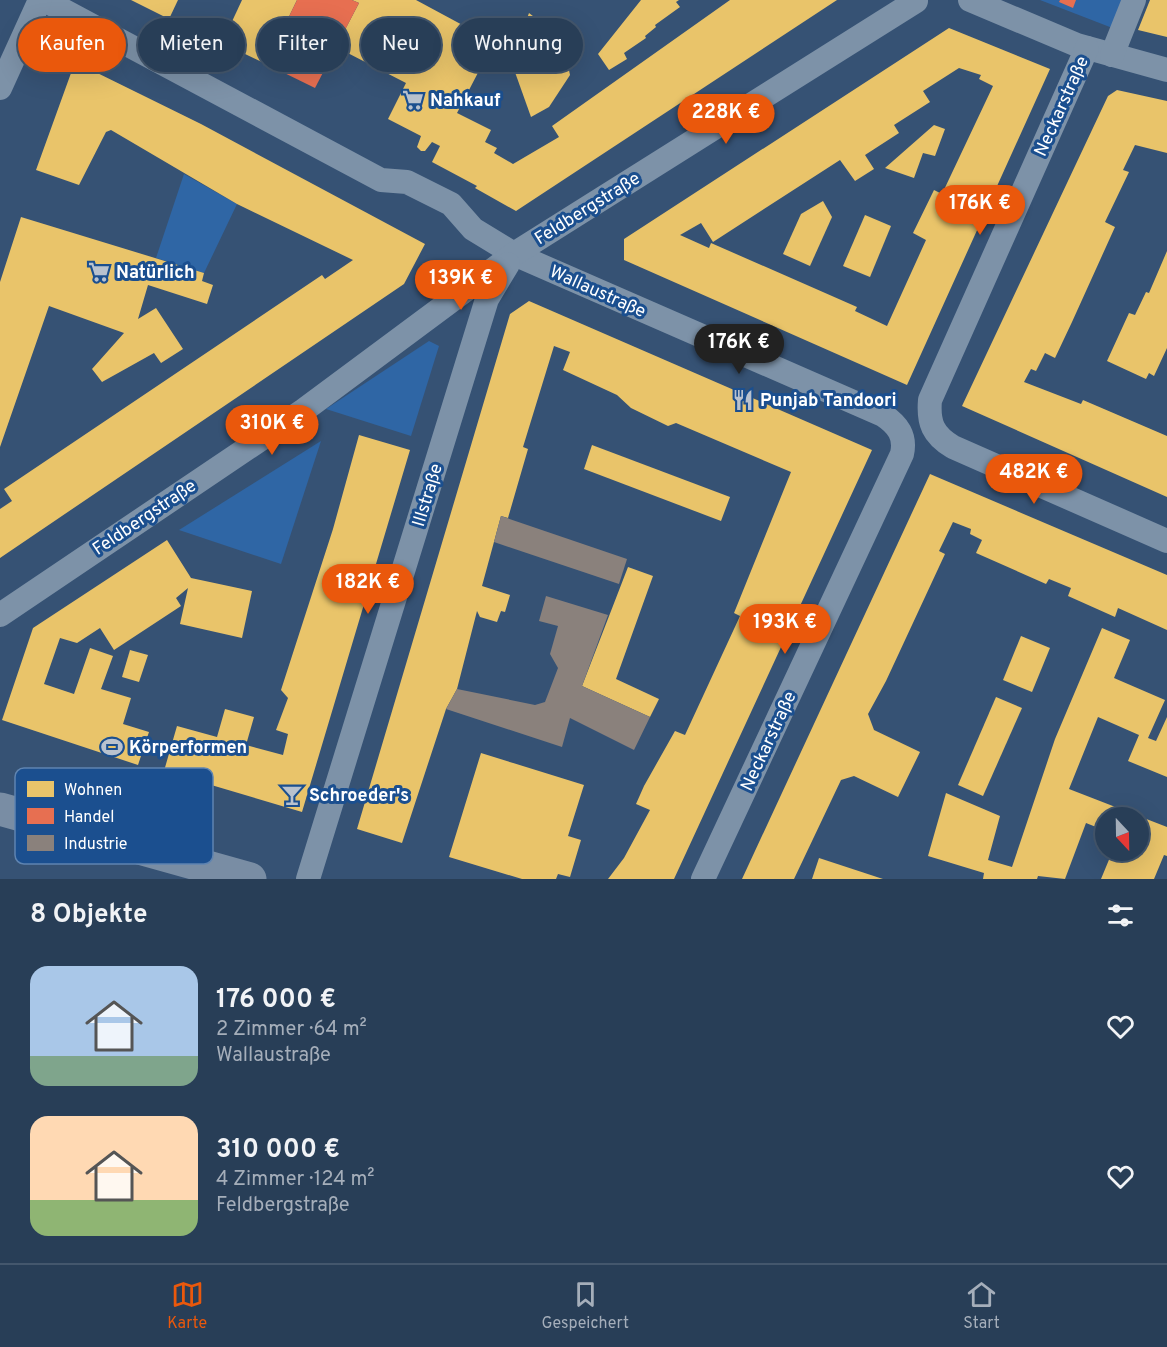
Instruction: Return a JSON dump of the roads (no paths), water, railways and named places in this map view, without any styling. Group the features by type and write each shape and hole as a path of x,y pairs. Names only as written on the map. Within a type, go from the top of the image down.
{"main road":[{"path":"0,809 15,813"},
{"path":"196,864 250,879"}],"street":[{"path":"0,88 42,0"},
{"name":"Wallaustraße","path":"42,0 381,180 407,182 451,204 473,229 514,254 883,415 899,428 903,439"},
{"path":"970,0 1087,48 1167,70"},
{"path":"1112,55 1134,0"},
{"name":"Feldbergstraße","path":"0,615 303,410 514,254 916,1"},
{"name":"Neckarstraße","path":"1087,48 930,400 929,416 933,429 941,440 953,447 1167,541"},
{"name":"Illstraße","path":"308,879 487,299 514,254"},
{"name":"Neckarstraße","path":"704,879 902,454 903,439"}],"place":[{"name":"Nahkauf","path":"413,100"},
{"name":"Natürlich","path":"99,272"},
{"name":"Punjab Tandoori","path":"743,400"},
{"name":"Körperformen","path":"112,747"},
{"name":"Schroeder's","path":"292,795"}]}
